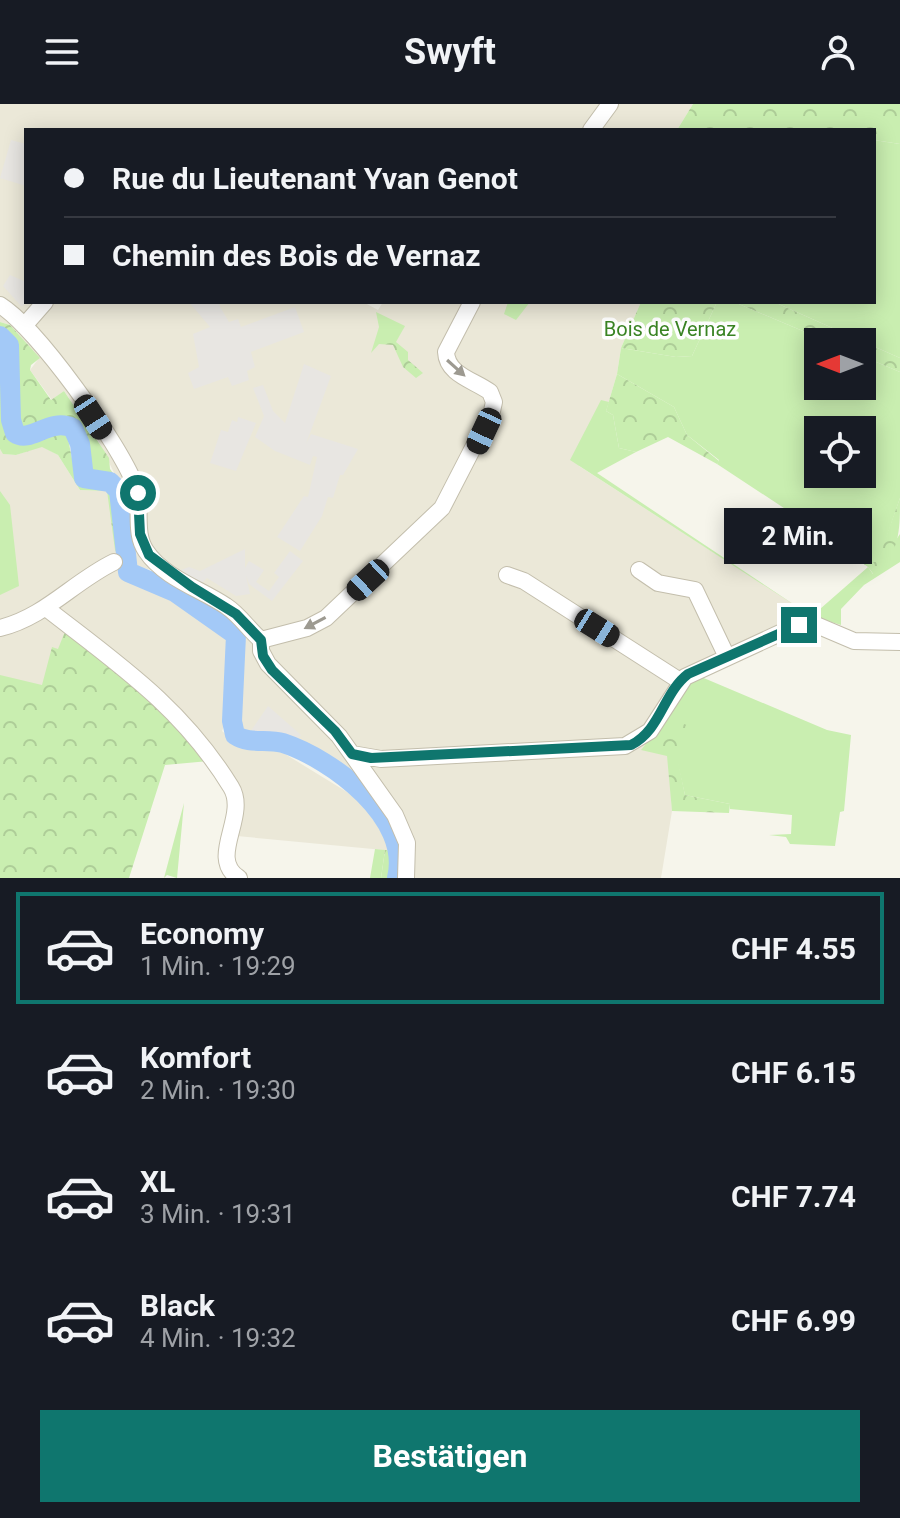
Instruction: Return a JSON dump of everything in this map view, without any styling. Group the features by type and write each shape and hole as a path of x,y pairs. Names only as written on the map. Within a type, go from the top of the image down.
{"street":[{"path":"592,128 610,104"},
{"path":"24,326 43,304"},
{"path":"261,640 307,628 326,618 442,508 468,463 494,407 490,392 454,371 446,357 471,304"},
{"path":"0,305 24,326 87,409 133,480 138,493 140,534 146,551 192,587 227,606 261,640 263,656 272,670 335,731 352,754 401,825 408,850 406,878"},
{"path":"0,628 27,620 94,571 114,562"},
{"path":"639,570 658,583 695,590 727,657"},
{"path":"507,575 527,583 680,681"},
{"path":"46,608 153,690 214,762 237,799 236,821 225,857 230,870 239,878"},
{"path":"352,754 381,759 625,746 650,731 680,681 791,628 821,626 854,641 900,642"}],"shaded area":[{"path":"0,104 693,104 678,128 24,128 24,304 367,304 378,310 382,304 640,304 621,348 606,411 579,466 812,616 690,681 642,749 667,755 670,769 672,811 661,878 400,878 400,842 392,823 365,787 349,773 274,735 248,736 239,731 236,722 244,648 242,633 165,583 155,571 129,564 133,542 127,532 122,489 98,440 64,391 52,400 30,370 39,358 10,325 0,322"},
{"path":"11,140 24,143 24,185 0,178"},
{"path":"10,275 24,281 22,307 3,286"},
{"path":"191,304 220,304 229,322 238,319 241,327 295,307 304,332 251,352 255,367 247,371 249,380 232,386 228,377 194,389 188,373 199,367 193,334 210,327"},
{"path":"304,364 331,376 306,444 311,434 358,449 343,475 340,475 333,498 328,497 322,516 300,551 277,537 304,496 308,497 317,457 313,456 310,465 275,451 255,437 264,416 253,388 263,385 273,411 285,423"},
{"path":"238,417 256,423 236,471 210,463 221,430 228,432 232,420 237,422"},
{"path":"42,446 58,455 80,490 107,491 124,575 175,599 232,639 228,716 222,731 239,746 272,746 360,800 394,851 226,835 231,797 173,717 0,811 0,449 4,454 16,455"},
{"path":"245,549 245,568 249,561 264,570 256,582 269,591 279,577 274,573 290,551 303,561 272,601 249,584 246,575 250,594 236,596 207,578 201,584 181,570 189,567 200,571"},
{"path":"268,706 301,735 293,744 269,733 248,735"}],"green space":[{"path":"693,104 900,104 900,144 876,140 876,128 678,128"},
{"path":"876,140 900,144 900,358 876,347 876,328 832,328 778,304 876,304"},
{"path":"507,304 528,304 516,320 504,314"},
{"name":"Bois de Vernaz","path":"640,304 716,304 692,356 676,357 621,348"},
{"path":"716,304 739,304 804,331 804,400 876,400 876,362 900,372 900,498 878,562 872,562 808,512 797,510 793,514 717,464 719,460 687,435 674,407 617,374 621,348 676,357 692,356"},
{"name":"Bois de Vernaz","path":"739,304 778,304 832,328 804,328 804,331"},
{"path":"376,312 405,326 396,342 408,352 408,360 423,373 416,378 403,367 393,345 379,344 371,353 379,327"},
{"path":"0,322 10,325 40,358 31,365 30,370 51,400 64,391 109,458 110,469 118,480 89,476 84,441 72,420 16,429 14,347 9,335 0,331"},
{"path":"0,344 5,360 14,440 27,441 60,432 67,434 77,483 81,487 107,488 114,494 119,557 115,550 107,491 80,490 58,455 42,447 16,455 3,454 0,449"},
{"name":"Bois de Vernaz","path":"876,347 900,358 900,372 876,362"},
{"path":"617,374 674,407 687,435 719,461 717,464 668,437 636,452 619,448 613,415 606,411"},
{"path":"601,400 609,402 606,411 613,415 619,448 636,452 597,473 799,608 570,460"},
{"path":"0,491 10,505 19,586 0,595"},
{"path":"900,498 900,521 894,550 874,575 868,567 793,514 797,510 808,512 871,562 877,562"},
{"path":"900,534 900,562 864,585 841,609 841,625 812,616 868,567 873,574"},
{"path":"66,629 138,684 209,761 165,765 129,878 0,878 0,675 42,685 52,647 58,649"},
{"path":"699,676 827,730 851,735 844,811 840,812 835,846 790,844 786,837 769,835 791,834 792,815 730,809 730,804 685,795 667,716 686,684"},
{"path":"667,716 706,734 691,753 677,756 685,795 730,804 729,813 672,811 667,756 641,750"},
{"path":"184,803 177,878 167,875 164,878"},
{"path":"375,849 385,850 381,878 370,878"},
{"path":"385,850 394,851 393,878 381,878"}],"waterway":[{"path":"0,336 9,345 11,420 15,433 27,435 56,426 73,428 80,444 84,478 110,482 119,491 128,572 175,592 236,635 232,721 235,735 247,740 283,743 324,762 345,777 380,813 392,834 398,856 397,878"}],"route":[{"path":"138,493 140,534 149,555 236,614 261,640 263,656 284,683 335,731 352,754 371,758 602,749 631,745 650,731 680,681 688,674 799,625"}]}
